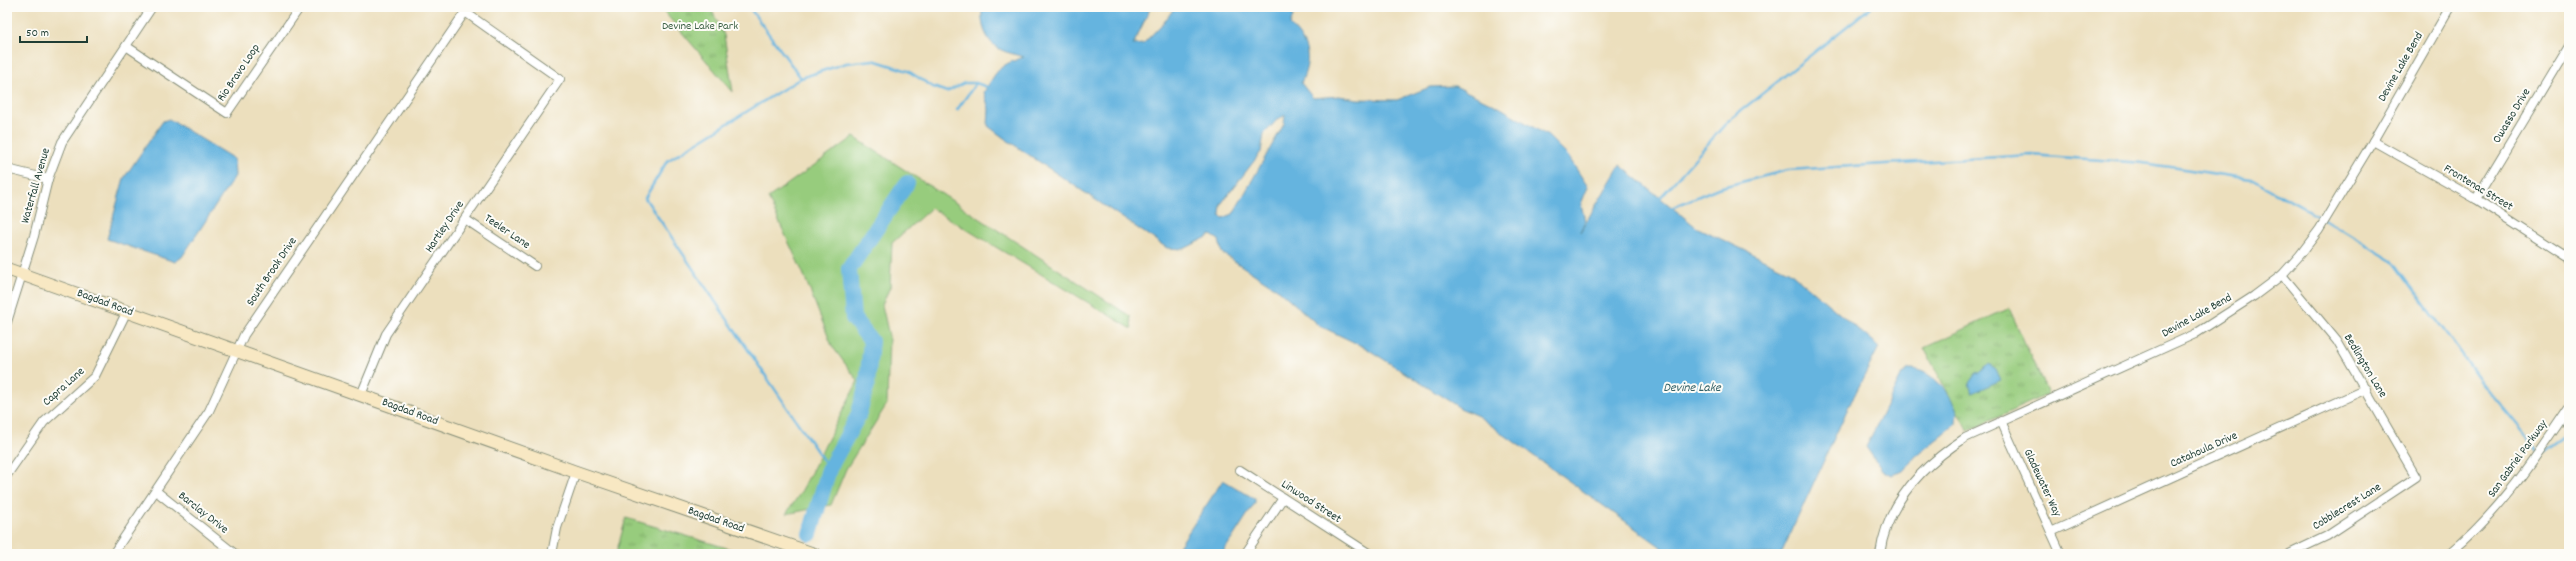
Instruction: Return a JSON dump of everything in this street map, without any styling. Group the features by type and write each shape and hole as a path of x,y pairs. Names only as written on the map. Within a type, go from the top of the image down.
{"street":[{"name":"Waterfall Avenue","path":"7,322 23,274 48,179 62,142 73,123 152,7"},
{"name":"Rio Bravo Loop","path":"126,46 227,113 300,7"},
{"name":"Devine Lake Bend","path":"1880,554 1890,518 1901,496 1919,474 1940,454 1965,438 2001,421 2195,334 2233,311 2282,275 2319,230 2450,7"},
{"name":"Hartley Drive","path":"362,395 386,334 560,80 465,12"},
{"name":"South Brook Drive","path":"113,554 209,411 236,350 465,12"},
{"name":"Owasso Drive","path":"2476,199 2569,45"},
{"name":"Frontenac Street","path":"2373,140 2476,199 2569,259"},
{"path":"7,169 48,179"},
{"name":"Teeler Lane","path":"465,219 534,266"},
{"name":"Bagdad Road","path":"7,269 576,472 814,554"},
{"name":"Bedlington Lane","path":"2282,275 2326,326 2366,389 2416,478"},
{"name":"Capra Lane","path":"7,475 44,422 55,410 95,376 127,311"},
{"name":"Catahoula Drive","path":"2051,532 2366,389"},
{"name":"San Gabriel Parkway","path":"2449,554 2493,513 2534,460 2569,408"},
{"name":"Gladewater Way","path":"2001,421 2062,554"},
{"name":"Linwood Street","path":"1240,470 1370,554"},
{"path":"552,554 557,528 576,472"},
{"name":"Cobblecrest Lane","path":"2289,554 2327,536 2416,478"},
{"name":"Barclay Drive","path":"156,491 235,554"},
{"path":"1245,554 1283,498"}],"green space":[{"name":"Devine Lake Park","path":"660,7 710,7 724,35 733,92"},
{"path":"854,137 1130,316 1132,329 931,208 892,243 890,287 882,305 889,336 887,404 846,469 831,505 786,514 801,492 858,381 832,346 803,273 768,198"},
{"path":"2009,308 2048,394 1968,431 1924,348"},
{"path":"626,518 747,554 616,554"}],"water":[{"name":"Devine Lake","path":"983,7 1151,7 1133,45 1143,44 1165,21 1175,7 1289,7 1293,16 1290,25 1301,39 1307,52 1307,66 1301,83 1313,98 1339,96 1357,99 1397,100 1430,87 1455,86 1499,107 1548,136 1568,156 1588,187 1581,204 1585,221 1580,232 1620,165 1696,227 1790,272 1879,347 1848,408 1781,554 1671,554 1478,416 1460,408 1366,348 1318,325 1280,291 1222,253 1219,240 1211,235 1184,249 1167,248 1004,138 988,126 989,109 984,92 1000,69 1009,63 1024,57 1004,51 993,45 984,29 982,12","holes":["1285,115 1284,124 1233,214 1223,218 1220,215 1221,204 1261,152 1264,134 1276,121"]},
{"path":"169,119 234,159 235,176 182,257 175,262 107,239 124,178 163,121"},
{"path":"1989,364 1996,369 2001,380 1972,393 1969,383 1976,373 1979,374"},
{"path":"1909,369 1924,372 1931,376 1949,395 1957,410 1956,424 1916,456 1903,471 1891,475 1882,470 1866,447 1902,374"},
{"path":"1223,480 1255,499 1255,503 1222,554 1174,554"}],"waterway":[{"path":"749,7 801,78"},
{"path":"1659,199 1728,121 1871,7"},
{"path":"829,469 645,198 667,161 801,78 846,63 873,60 908,71 933,87 947,92 964,83 976,83"},
{"path":"957,110 976,83 990,88"},
{"path":"1671,208 1718,188 1788,170 2031,155 2143,163 2251,179 2327,221 2394,262 2481,381 2538,450"},
{"path":"810,534 829,469 858,416 867,385 871,341 853,318 849,269 907,183"},
{"path":"2544,451 2569,432"}]}
